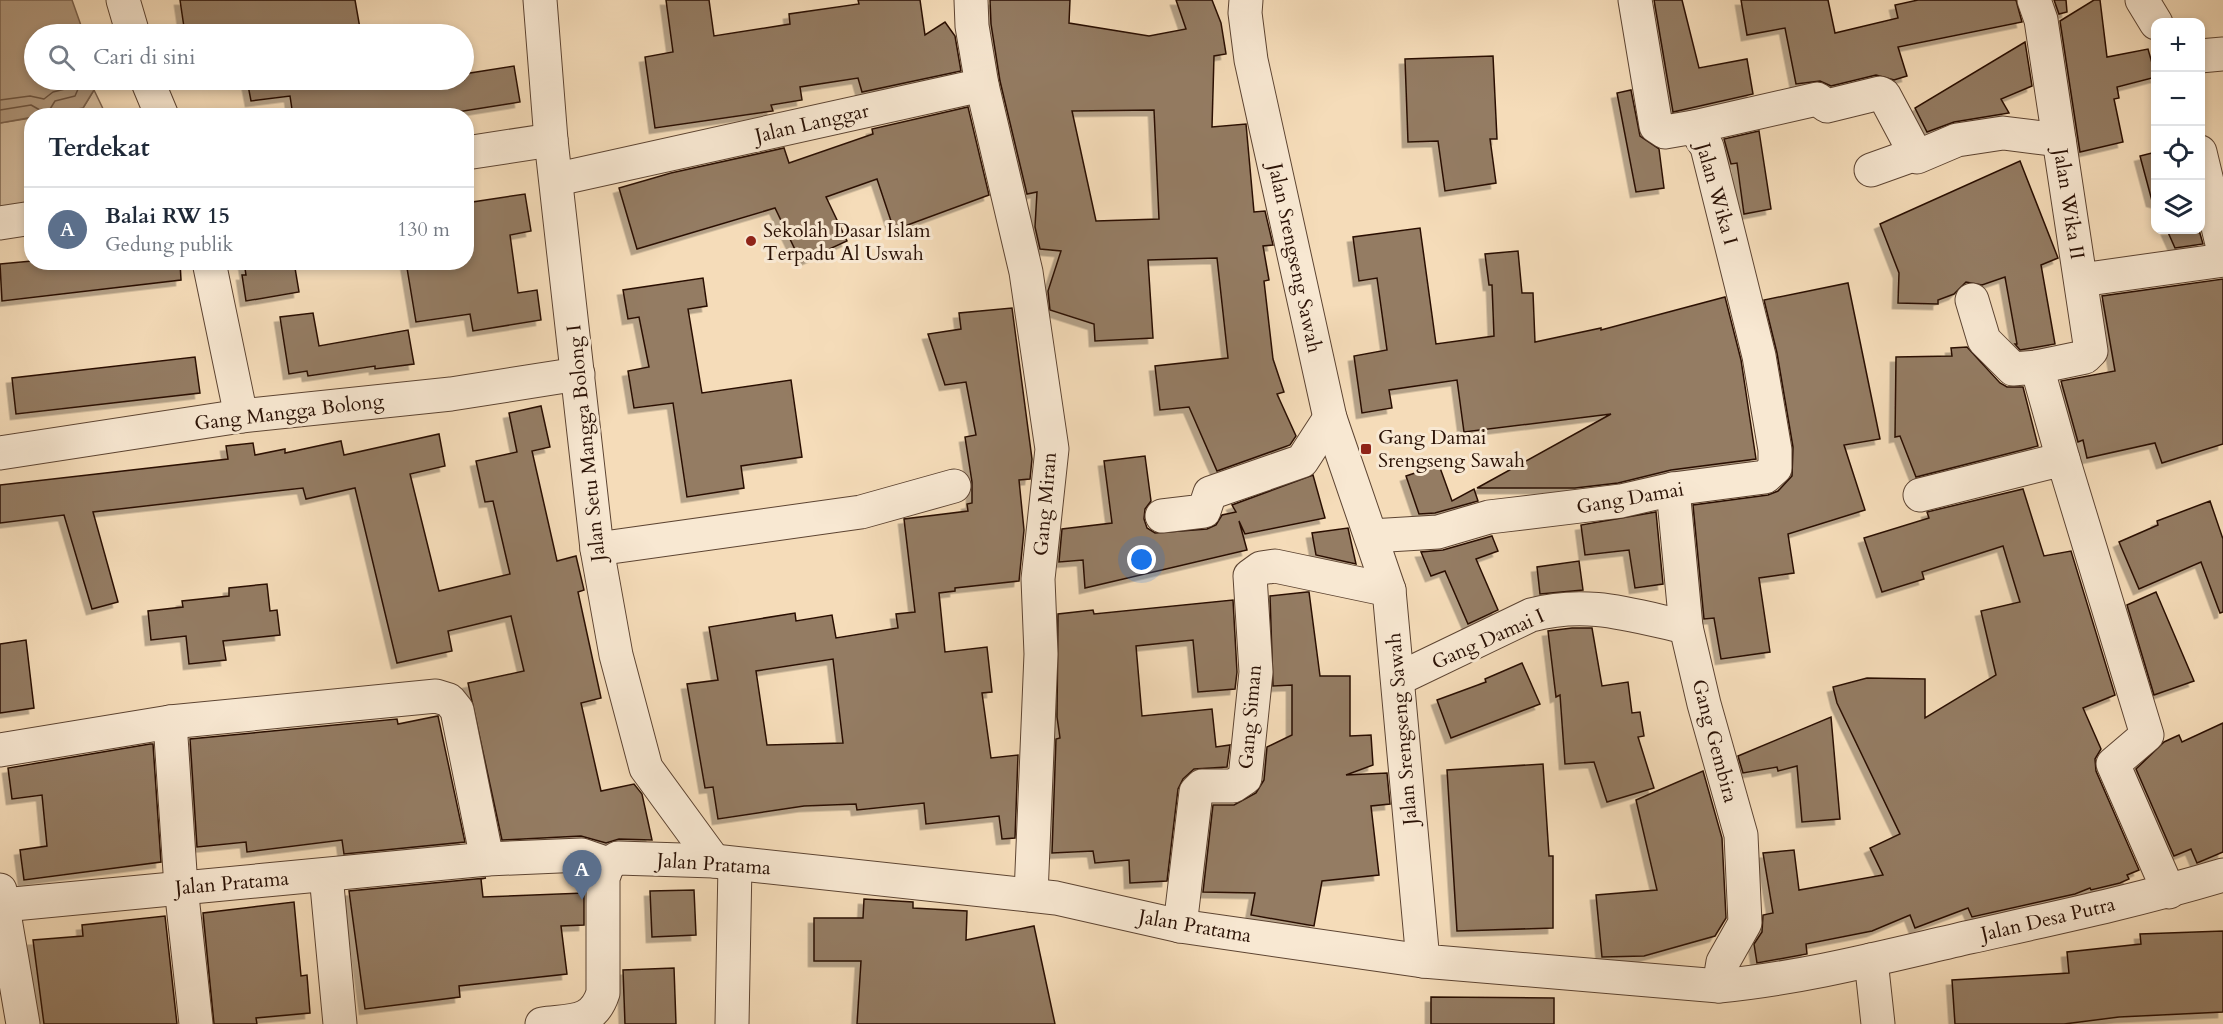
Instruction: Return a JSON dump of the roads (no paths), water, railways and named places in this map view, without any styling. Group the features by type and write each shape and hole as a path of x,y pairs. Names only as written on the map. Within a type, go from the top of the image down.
{"street":[{"path":"123,0 130,24"},
{"name":"Jalan Setu Mangga Bolong I","path":"540,0 552,140 597,549 616,655 646,768 724,862"},
{"path":"971,0 972,26 982,85"},
{"name":"Jalan Srengseng Sawah","path":"1246,0 1245,13 1251,60 1330,418 1389,590 1423,961"},
{"name":"Jalan Wika I","path":"1635,0 1656,126 1665,132 1694,127 1707,147 1759,356"},
{"name":"Jalan Wika II","path":"2034,0 2041,20 2081,280 2090,354 2037,367"},
{"path":"2142,0 2153,18"},
{"path":"2205,56 2223,54"},
{"name":"Jalan Langgar","path":"558,180 982,85"},
{"name":"Gang Miran","path":"982,85 1026,272 1052,449 1038,579 1041,654 1031,895"},
{"path":"151,90 159,108"},
{"path":"1694,127 1817,99 1827,106 1880,93 1884,95 1913,155"},
{"path":"1871,170 1913,155 1920,156 1957,140 2003,133 2059,140"},
{"path":"474,152 552,140"},
{"path":"2205,173 2223,248"},
{"path":"0,222 24,219"},
{"path":"2081,280 2223,260"},
{"path":"210,270 241,416"},
{"path":"1972,300 1984,340 2013,369 2037,367 2147,735 2113,764 2169,892"},
{"name":"Gang Damai","path":"1371,536 1438,532 1489,518 1621,501 1673,489 1765,477 1775,468 1775,450 1759,356"},
{"name":"Gang Mangga Bolong","path":"1,447 241,416 451,394 578,374"},
{"path":"1162,516 1204,511 1210,493 1302,461 1330,418"},
{"path":"1920,495 2063,459"},
{"path":"597,549 861,512 954,486"},
{"name":"Gang Gembira","path":"1673,489 1686,627 1704,704 1741,835 1745,923 1723,962 1719,986"},
{"name":"Gang Siman","path":"1180,926 1196,792 1202,786 1233,786 1245,778 1256,672 1250,576 1262,568 1275,566 1389,590"},
{"name":"Gang Damai I","path":"1398,679 1531,615 1555,609 1594,607 1686,627"},
{"path":"0,750 170,722 436,696 449,700 457,710 487,859"},
{"path":"170,722 181,887 196,1024"},
{"name":"Jalan Pratama","path":"2,898 181,887 487,859 582,855 608,864 618,858 724,862 1031,895 1180,926 1423,961"},
{"path":"724,862 732,1024"},
{"path":"542,1024 585,1018 597,1010 603,993 603,878 608,864"},
{"path":"326,874 340,1024"},
{"name":"Jalan Desa Putra","path":"1871,960 2169,892 2223,875"},
{"path":"2,898 8,980 23,1024"},
{"path":"1423,961 1719,986 1760,982 1871,960 1878,1024"}],"water":[{"path":"0,0 72,0 80,24 24,24 24,90 94,90 83,108 24,108 24,119 0,123"}],"place":[{"name":"Sekolah Dasar Islam Terpadu Al Uswah","path":"751,241"},
{"name":"Gang Damai Srengseng Sawah","path":"1366,449"},
{"name":"Balai RW 15","path":"582,900"}]}
